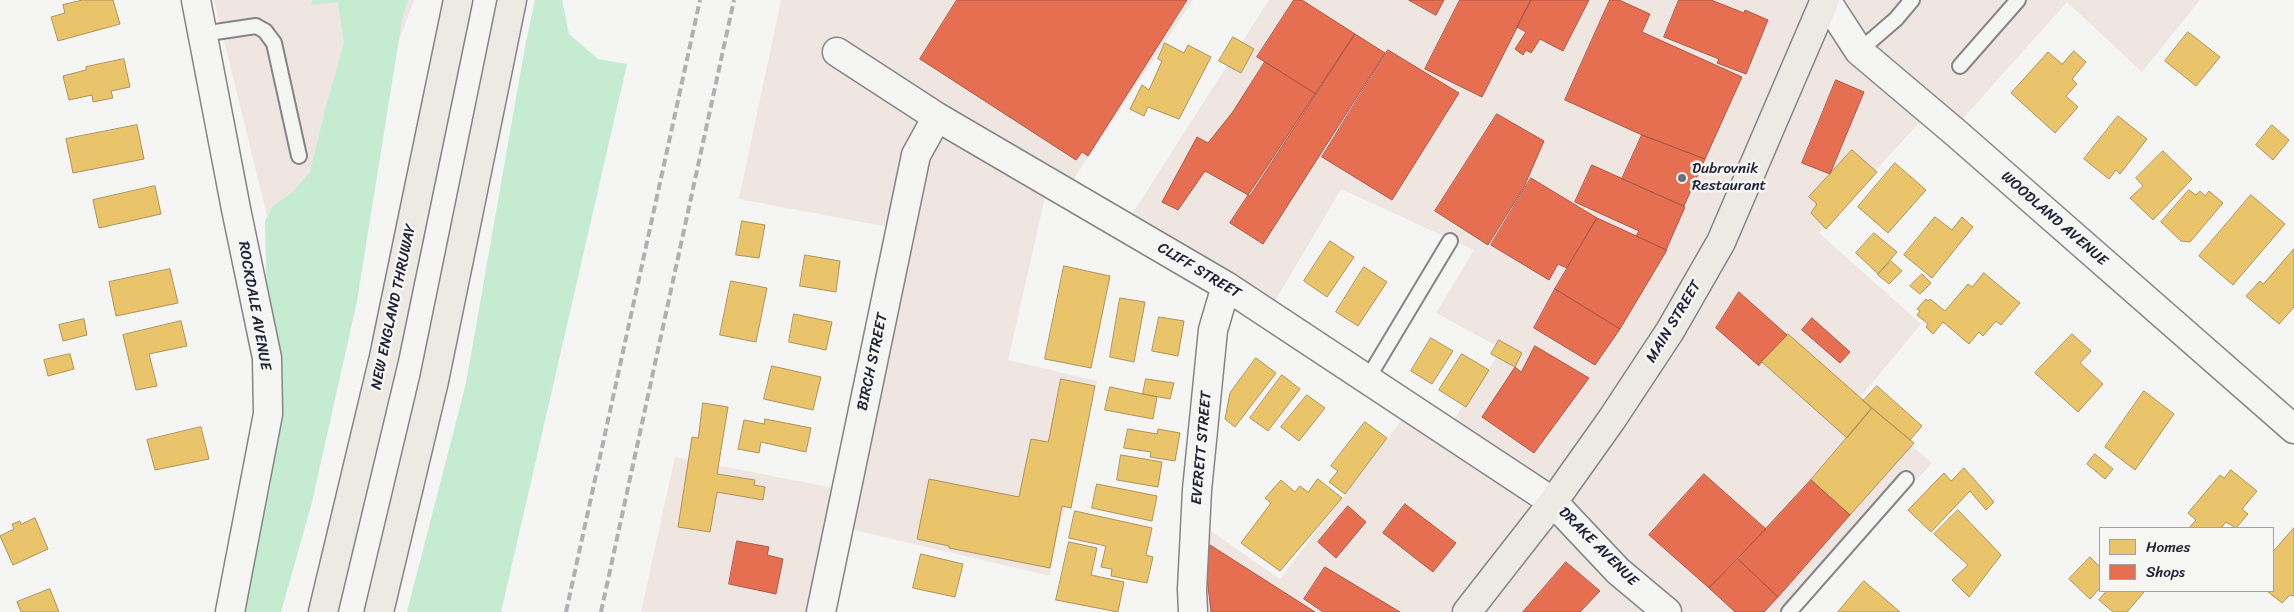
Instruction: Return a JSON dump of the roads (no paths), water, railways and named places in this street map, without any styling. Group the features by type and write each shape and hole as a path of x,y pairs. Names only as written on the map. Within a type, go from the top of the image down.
{"main road":[{"name":"NEW ENGLAND THRUWAY","path":"323,612 380,375 458,0"},
{"path":"379,612 434,381 512,0"},
{"name":"MAIN STREET","path":"1468,612 1553,502 1612,419 1670,331 1722,242 1826,0"}],"street":[{"name":"ROCKDALE AVENUE","path":"196,0 267,358 268,414 230,612"},
{"name":"WOODLAND AVENUE","path":"1826,0 1859,51 1964,140 2294,429"},
{"name":"CLIFF STREET","path":"837,52 936,118 1226,286 1368,378 1553,502"},
{"name":"BIRCH STREET","path":"821,612 916,155 936,118"},
{"name":"EVERETT STREET","path":"1193,612 1192,589 1197,490 1212,339 1226,286"},
{"name":"DRAKE AVENUE","path":"1553,502 1618,571 1667,612"}],"lane":[{"path":"1859,51 1896,19 1912,0"},
{"path":"1960,66 2018,0"},
{"path":"202,34 256,26 265,31 274,43 299,156"},
{"path":"1368,378 1450,241"},
{"path":"1789,612 1906,479"}],"railway":[{"path":"566,612 700,0"},
{"path":"601,612 734,0"}],"place":[{"name":"Dubrovnik Restaurant","path":"1682,178"}]}
